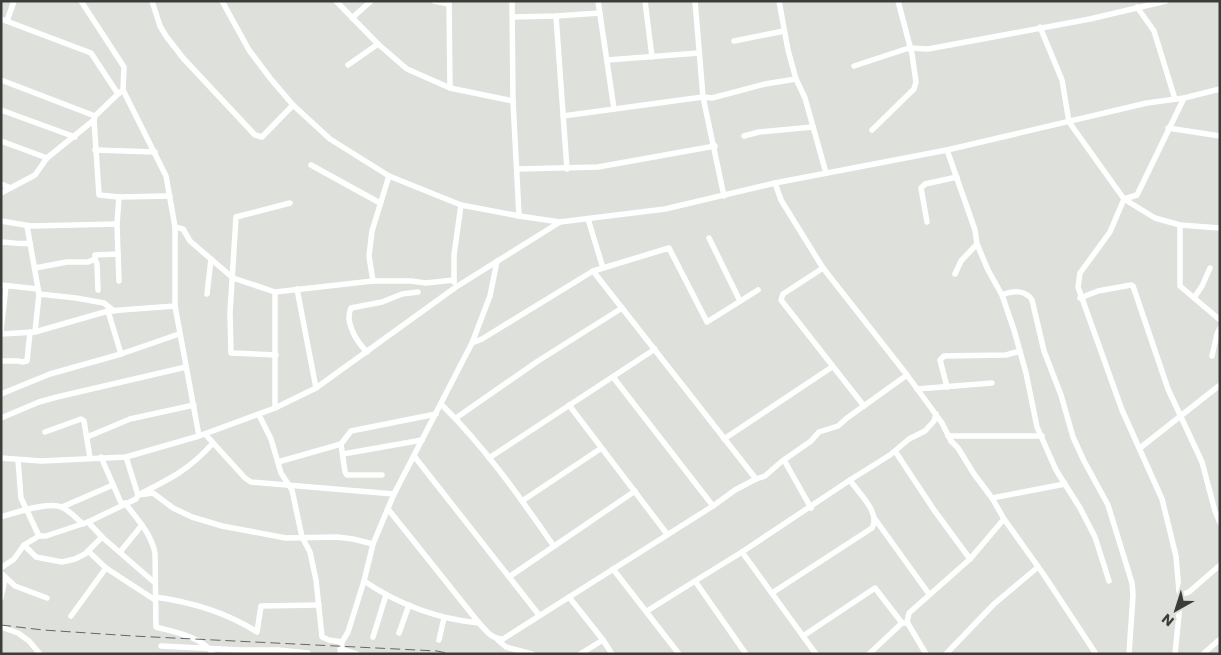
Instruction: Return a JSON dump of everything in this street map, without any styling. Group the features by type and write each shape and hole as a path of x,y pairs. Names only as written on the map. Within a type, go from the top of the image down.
{"street":[{"path":"14,1 4,20 91,53 121,92 155,152 166,176 175,227 175,306 179,334 202,435 213,442 244,478 251,482 394,494"},
{"path":"1,193 35,174 47,158 75,137 121,92 124,67 81,1"},
{"path":"152,1 160,26 183,58 255,134 262,137 293,105"},
{"path":"222,1 249,50 270,78 293,105 330,139 389,176 461,204 560,222 665,208 775,183 947,150 1137,106 1184,98 1220,89"},
{"path":"336,1 378,44 407,68 450,88 513,101"},
{"path":"352,18 371,1"},
{"path":"434,1 449,3 450,88"},
{"path":"512,1 513,101 519,216"},
{"path":"598,1 614,109"},
{"path":"645,1 652,58"},
{"path":"695,1 703,97 715,146 724,196"},
{"path":"780,1 784,31 796,79 805,98 826,173"},
{"path":"872,130 914,89 916,82 912,54 898,1"},
{"path":"854,66 909,48 928,49 1090,19 1166,1"},
{"path":"1137,7 1154,31 1175,99"},
{"path":"513,17 600,13"},
{"path":"556,16 567,169"},
{"path":"1040,27 1062,80 1069,122 1124,200 1155,218 1180,225 1220,228"},
{"path":"734,41 784,31"},
{"path":"348,65 378,44"},
{"path":"606,60 699,53"},
{"path":"563,116 703,97 712,98 765,84 796,79"},
{"path":"1,80 95,118"},
{"path":"1175,654 1181,595 1176,556 1168,523 1157,486 1122,410 1105,360 1080,298 1078,287 1080,274 1110,232 1124,200 1137,195 1184,98"},
{"path":"1,110 75,137"},
{"path":"95,118 95,150 99,194 119,197 170,196"},
{"path":"744,136 759,132 813,128"},
{"path":"1168,128 1220,136"},
{"path":"1,141 47,158"},
{"path":"518,169 598,168 715,146"},
{"path":"95,150 155,152"},
{"path":"947,150 975,230 977,244 988,270 1002,295 1020,351 1037,427 1056,470 1080,508 1095,537 1109,581"},
{"path":"311,165 380,203"},
{"path":"373,281 369,256 372,231 389,176"},
{"path":"927,222 920,188 925,184 956,177"},
{"path":"775,183 781,200 823,268 936,414 948,436 992,498 1004,519 1096,654"},
{"path":"1,184 11,188"},
{"path":"119,197 117,224 119,281"},
{"path":"276,355 231,354 230,314 236,217 290,203"},
{"path":"456,287 454,280 454,255 461,204"},
{"path":"588,219 603,268"},
{"path":"1,221 27,226 117,224"},
{"path":"1,458 41,461 126,456 202,435 259,415 316,388 456,287 560,222"},
{"path":"1180,225 1180,286 1220,320"},
{"path":"1,361 22,362 27,360 33,332 38,292 27,226"},
{"path":"175,227 182,229 190,241 233,278 275,292 373,281 426,283 454,280"},
{"path":"710,238 740,301"},
{"path":"1,242 9,242 15,245 30,243"},
{"path":"955,274 961,261 977,244"},
{"path":"472,343 482,339 593,271 669,248 707,322 758,290"},
{"path":"35,268 67,262 88,262 95,259 95,255 118,254"},
{"path":"95,259 97,264 98,290"},
{"path":"207,294 211,259"},
{"path":"357,654 340,652 364,580 373,544 394,494 472,343 490,296 497,260"},
{"path":"823,268 783,294 781,300 864,406"},
{"path":"1194,298 1210,268"},
{"path":"593,271 756,478"},
{"path":"121,354 111,311 104,303 4,286 1,333 33,332 111,311 175,306"},
{"path":"1080,298 1098,292 1133,286 1168,389 1202,462 1220,523"},
{"path":"297,289 316,388"},
{"path":"1002,295 1016,291 1030,296 1044,351 1073,437 1108,505 1132,583 1133,595 1129,654"},
{"path":"275,292 275,408"},
{"path":"367,352 353,333 349,314 351,308 382,302 402,294 418,292"},
{"path":"456,418 538,361 622,308"},
{"path":"1212,356 1220,328"},
{"path":"1,394 50,374 121,354 179,334"},
{"path":"489,458 655,349"},
{"path":"947,387 940,366 940,360 944,356 1006,354 1020,351"},
{"path":"724,439 832,366"},
{"path":"1,418 39,402 57,397 186,367"},
{"path":"498,640 504,639 713,506 734,490 756,478 765,476 811,441 819,432 838,426 907,375"},
{"path":"613,377 713,506"},
{"path":"917,389 992,383"},
{"path":"1140,448 1220,385"},
{"path":"441,404 456,418 489,458 553,545"},
{"path":"87,436 130,419 194,405"},
{"path":"568,405 667,534"},
{"path":"382,475 347,474 345,472 342,444 351,430 436,414"},
{"path":"647,611 811,508 910,439 925,431 934,421 936,414"},
{"path":"259,415 272,439 281,473 294,497 302,537 310,552 319,605 322,637 342,642"},
{"path":"45,432 81,419 84,422 90,458"},
{"path":"948,436 1042,436"},
{"path":"343,454 422,440"},
{"path":"1,568 14,559 24,545 40,536 46,536 86,523 136,499 138,495 183,472 200,458 213,442"},
{"path":"278,462 342,444"},
{"path":"522,501 600,449"},
{"path":"895,451 938,516 970,558"},
{"path":"126,456 138,495"},
{"path":"414,456 539,615"},
{"path":"101,457 123,504 142,525 154,545 156,627 181,633 211,651"},
{"path":"18,460 20,493 25,509 40,536"},
{"path":"784,460 811,508"},
{"path":"772,593 868,532 874,524 872,510 850,480"},
{"path":"992,498 1065,484"},
{"path":"62,507 114,485"},
{"path":"509,577 553,545 635,491"},
{"path":"138,495 153,493 173,508 192,517 222,526 286,538 353,538 373,544"},
{"path":"1,517 25,509 55,505 62,507 86,523 155,583"},
{"path":"388,509 492,637 506,647 532,654"},
{"path":"874,518 930,594"},
{"path":"869,654 904,623 909,613 970,558 1004,519"},
{"path":"120,552 142,525"},
{"path":"24,545 36,557 58,562 75,559 88,552 102,537"},
{"path":"88,552 106,568 155,598 180,600 230,616 256,632 261,606 319,605"},
{"path":"742,552 816,654"},
{"path":"1181,595 1189,592 1220,565"},
{"path":"946,654 994,604 1038,567"},
{"path":"71,616 106,568"},
{"path":"613,569 679,654"},
{"path":"1,598 3,576"},
{"path":"3,576 15,586 47,598"},
{"path":"364,580 386,595 409,605 444,618 479,623"},
{"path":"695,581 746,654"},
{"path":"803,636 875,588 904,623 926,654"},
{"path":"373,637 386,595"},
{"path":"570,597 612,654"},
{"path":"399,633 409,605"},
{"path":"438,640 444,618"},
{"path":"1,627 29,641 40,654"},
{"path":"1203,654 1220,639"},
{"path":"580,654 603,640"},
{"path":"161,646 211,651 315,654"}],"railway":[{"path":"1,625 133,636 437,651 451,654"}]}
